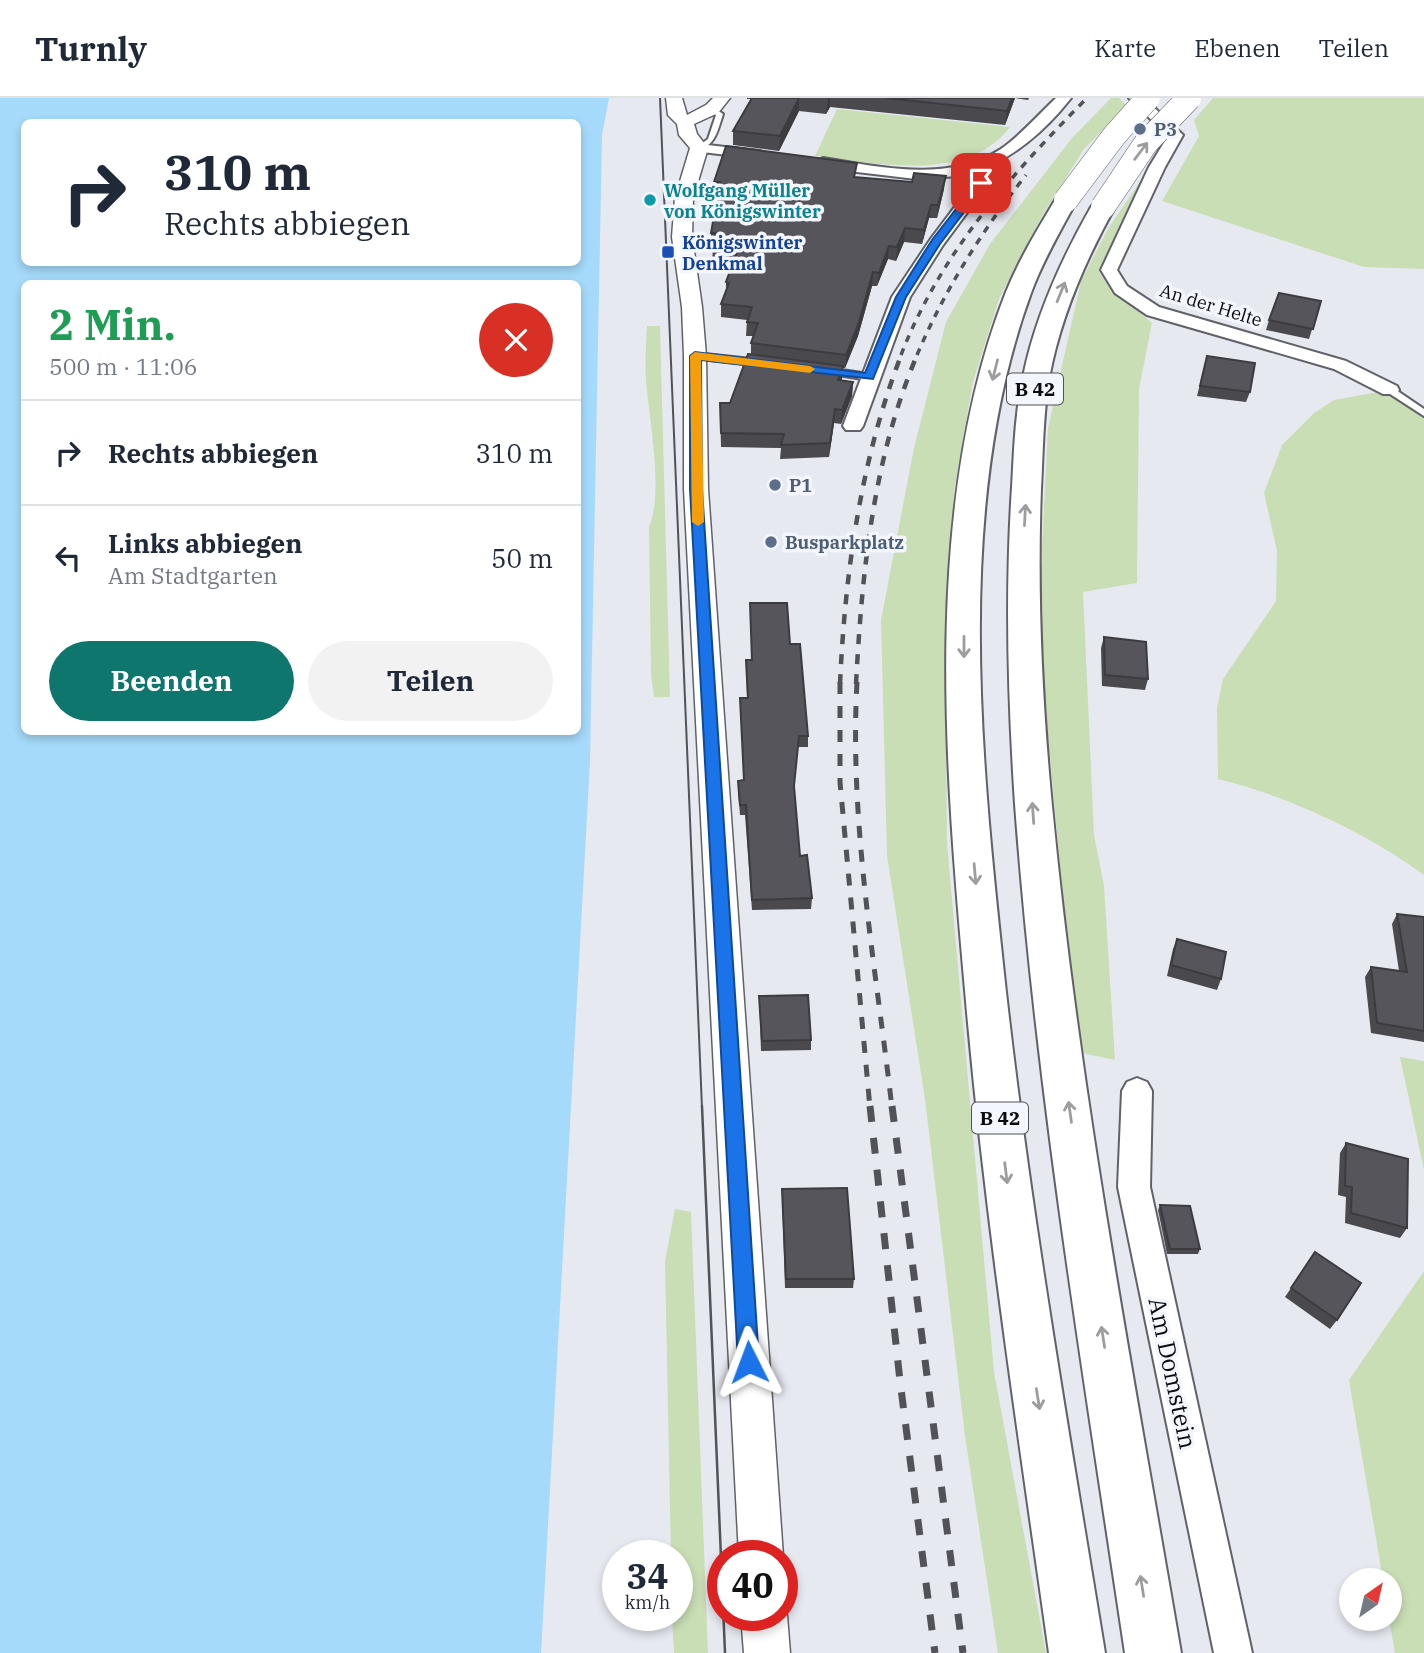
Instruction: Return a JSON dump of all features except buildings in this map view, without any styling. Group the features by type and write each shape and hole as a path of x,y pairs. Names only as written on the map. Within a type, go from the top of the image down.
{"highway":[{"name":"B 42","path":"1077,1653 1014,1240 991,1049 971,835 965,700 964,579 982,424 1014,304 1030,267 1066,200 1148,98"},
{"name":"B 42","path":"1153,1653 1087,1235 1059,1037 1035,837 1025,690 1023,558 1030,429 1038,367 1054,310 1068,274 1103,207 1146,144 1189,98"}],"street":[{"path":"674,98 677,115 685,122 688,135 699,148 780,158"},
{"path":"806,161 922,173 963,172 1002,155 1064,98"},
{"name":"An der Helte","path":"1136,98 1177,135 1157,167 1109,270 1115,284 1133,300 1153,311 1340,365 1390,390"},
{"path":"685,122 717,104"},
{"path":"699,148 684,198 682,237 692,307 695,356 696,489 760,1540"},
{"path":"853,426 901,297 936,243 981,183 963,172"},
{"name":"Am Domstein","path":"1137,1091 1135,1187 1233,1653"},
{"path":"765,1631 767,1653"}],"lane":[{"path":"699,148 711,140 720,114 717,104"},
{"path":"695,356 765,364"},
{"path":"820,370 869,377"},
{"name":"An der Helte","path":"1390,390 1424,413"}],"green space":[{"path":"1111,98 1119,98 1127,106 1084,149 1042,216 999,299 973,382 955,486 945,622 947,843 994,1372 1046,1653 998,1653 965,1436 925,1099 887,856 881,620 914,448 946,322 990,244 1072,138"},
{"path":"1213,98 1424,98 1424,269 1364,267 1162,201 1199,136 1194,120"},
{"path":"837,109 1010,127 992,145 970,157 945,163 892,165 815,156"},
{"path":"1148,176 1099,272 1108,285 1152,323 1139,389 1137,583 1083,592 1094,835 1104,886 1115,1060 1077,1052 1038,626 1048,428 1081,281 1109,227 1142,179"},
{"path":"647,326 660,326 670,697 654,697 651,674 649,527 653,512 655,475 646,380"},
{"path":"1389,390 1424,414 1424,875 1378,845 1326,818 1272,795 1218,779 1217,708 1223,679 1276,601 1277,551 1264,493 1282,445 1314,413 1334,400"},
{"path":"1400,1057 1424,1061 1424,1170"},
{"path":"675,1209 691,1212 708,1653 674,1653 673,1631 693,1631 693,1540 671,1540 665,1261"},
{"path":"1424,1271 1424,1653 1395,1653 1391,1631 1402,1631 1402,1568 1381,1568 1349,1380"}],"water":[{"path":"0,98 609,98 602,135 590,761 541,1653 0,1653"}],"tram line":[{"path":"660,98 702,1108"},
{"path":"702,1106 725,1653"}],"railway":[{"path":"901,355 936,282 980,217 1031,156 1087,98"},
{"path":"917,355 966,261 994,217 1026,175"},
{"path":"840,684 846,600 858,516 876,433 902,353"},
{"path":"856,684 872,516 890,433 918,353"},
{"path":"857,682 860,842 892,1108"},
{"path":"840,684 840,782 870,1108"},
{"path":"870,1106 900,1381 935,1653"},
{"path":"892,1106 963,1653"}],"slow traffic":[{"path":"698,522 695,356 810,369"}],"place":[{"name":"P3","path":"1140,129"},
{"name":"Wolfgang Müller von Königswinter","path":"650,200"},
{"name":"Königswinter Denkmal","path":"668,252"},
{"name":"P1","path":"775,485"},
{"name":"Busparkplatz","path":"771,542"}],"route":[{"path":"749,1362 696,489 695,356 869,377 901,297 936,243 981,183"}]}
